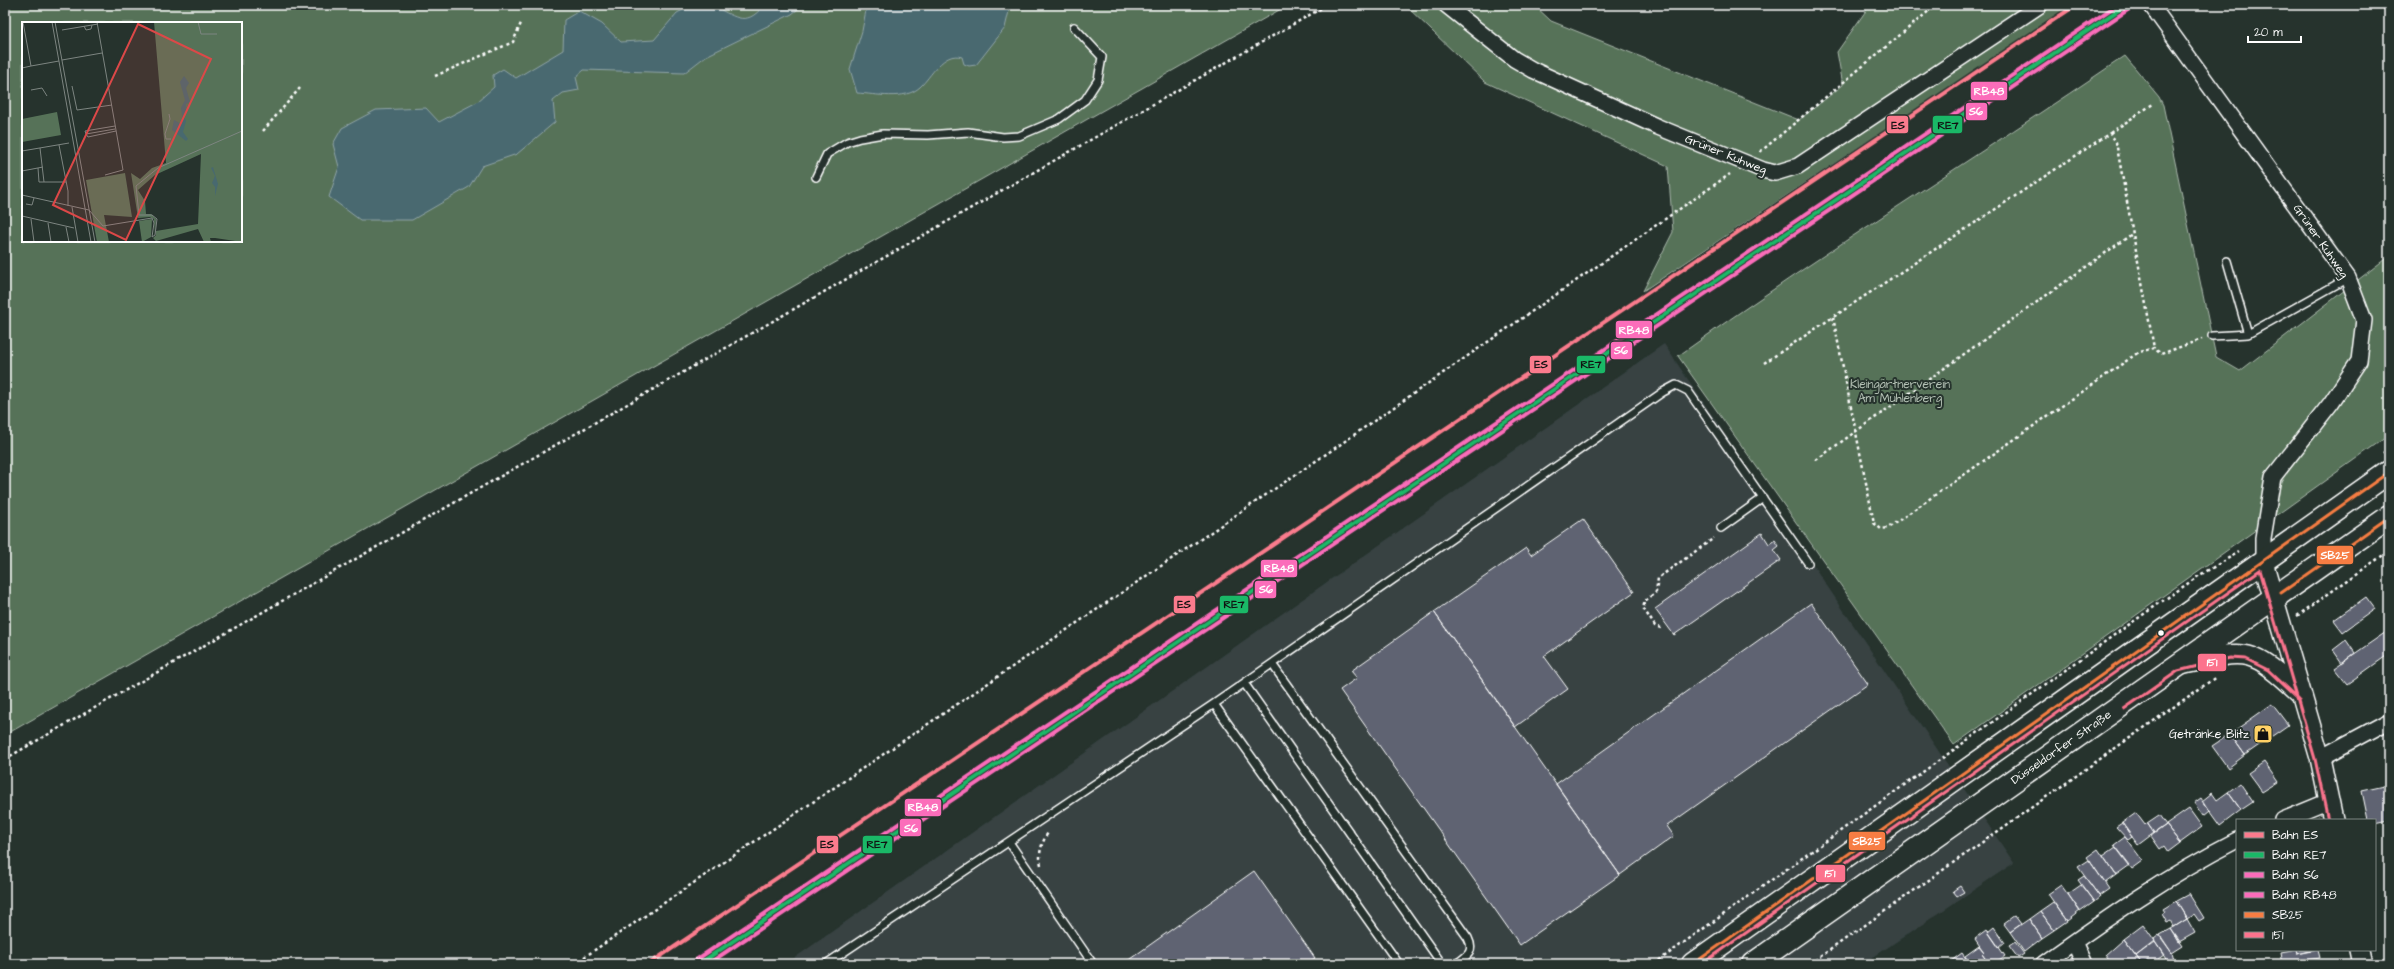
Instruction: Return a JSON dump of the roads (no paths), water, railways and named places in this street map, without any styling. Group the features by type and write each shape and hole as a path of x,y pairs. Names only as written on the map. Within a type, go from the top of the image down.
{"main road":[{"path":"1692,964 2263,562 2383,465"},
{"name":"Düsseldorfer Straße","path":"1753,964 2389,517"}],"street":[{"name":"Grüner Kuhweg","path":"1446,5 1508,54 1533,70 1746,164 1774,173 1798,166 2040,5"},
{"name":"Grüner Kuhweg","path":"2151,5 2348,278 2364,320 2359,361 2330,403 2273,477 2262,538 2263,562"},
{"path":"2263,562 2272,599 2320,758 2333,819"},
{"path":"2176,666 2230,653 2247,654 2271,666 2302,695"},
{"path":"2320,758 2389,721"},
{"path":"2285,819 2329,801"},
{"path":"2043,964 2161,882 2194,862 2236,841"},
{"path":"2074,942 2084,964"},
{"path":"2359,951 2362,964"}],"lane":[{"path":"816,177 828,154 847,142 860,138 883,134 928,135 968,132 1003,137 1019,136 1059,119 1085,100 1098,80 1102,58 1074,27"},
{"path":"2227,261 2248,334"},
{"path":"2212,336 2248,334 2348,278"},
{"path":"826,964 1214,704 1663,392 1676,385 1688,391 1808,563"},
{"path":"1721,528 1763,498"},
{"path":"1272,664 1468,938 1472,946 1470,954 1456,964"},
{"path":"1244,683 1442,964"},
{"path":"1214,704 1399,964"},
{"path":"1009,842 1093,964"}],"water":[{"path":"693,5 710,5 733,16 745,18 751,17 757,13 764,5 803,5 792,14 706,56 684,73 584,70 576,77 579,90 563,93 553,101 555,122 517,154 482,166 469,187 412,220 360,220 329,197 339,167 333,144 342,128 376,110 426,108 439,122 477,102 494,87 493,75 503,69 516,78 563,50 564,20 579,11 602,24 621,42 654,40 677,13"},
{"path":"867,5 1008,5 1009,11 1005,28 976,65 969,66 964,64 962,57 955,56 949,58 943,61 924,83 914,91 906,94 890,96 857,93 850,69 862,31"}],"rail line":[{"name":"ES","path":"649,964 2076,5"},
{"name":"RB48","path":"696,960 2117,5"},
{"name":"RE7","path":"699,964 2126,5"},
{"name":"S6","path":"708,964 2129,9"}],"place":[{"name":"Getränke Blitz","path":"2263,734"}],"park label":[{"name":"Kleingärtnerverein Am Mühlenberg","path":"1900,391"}]}
